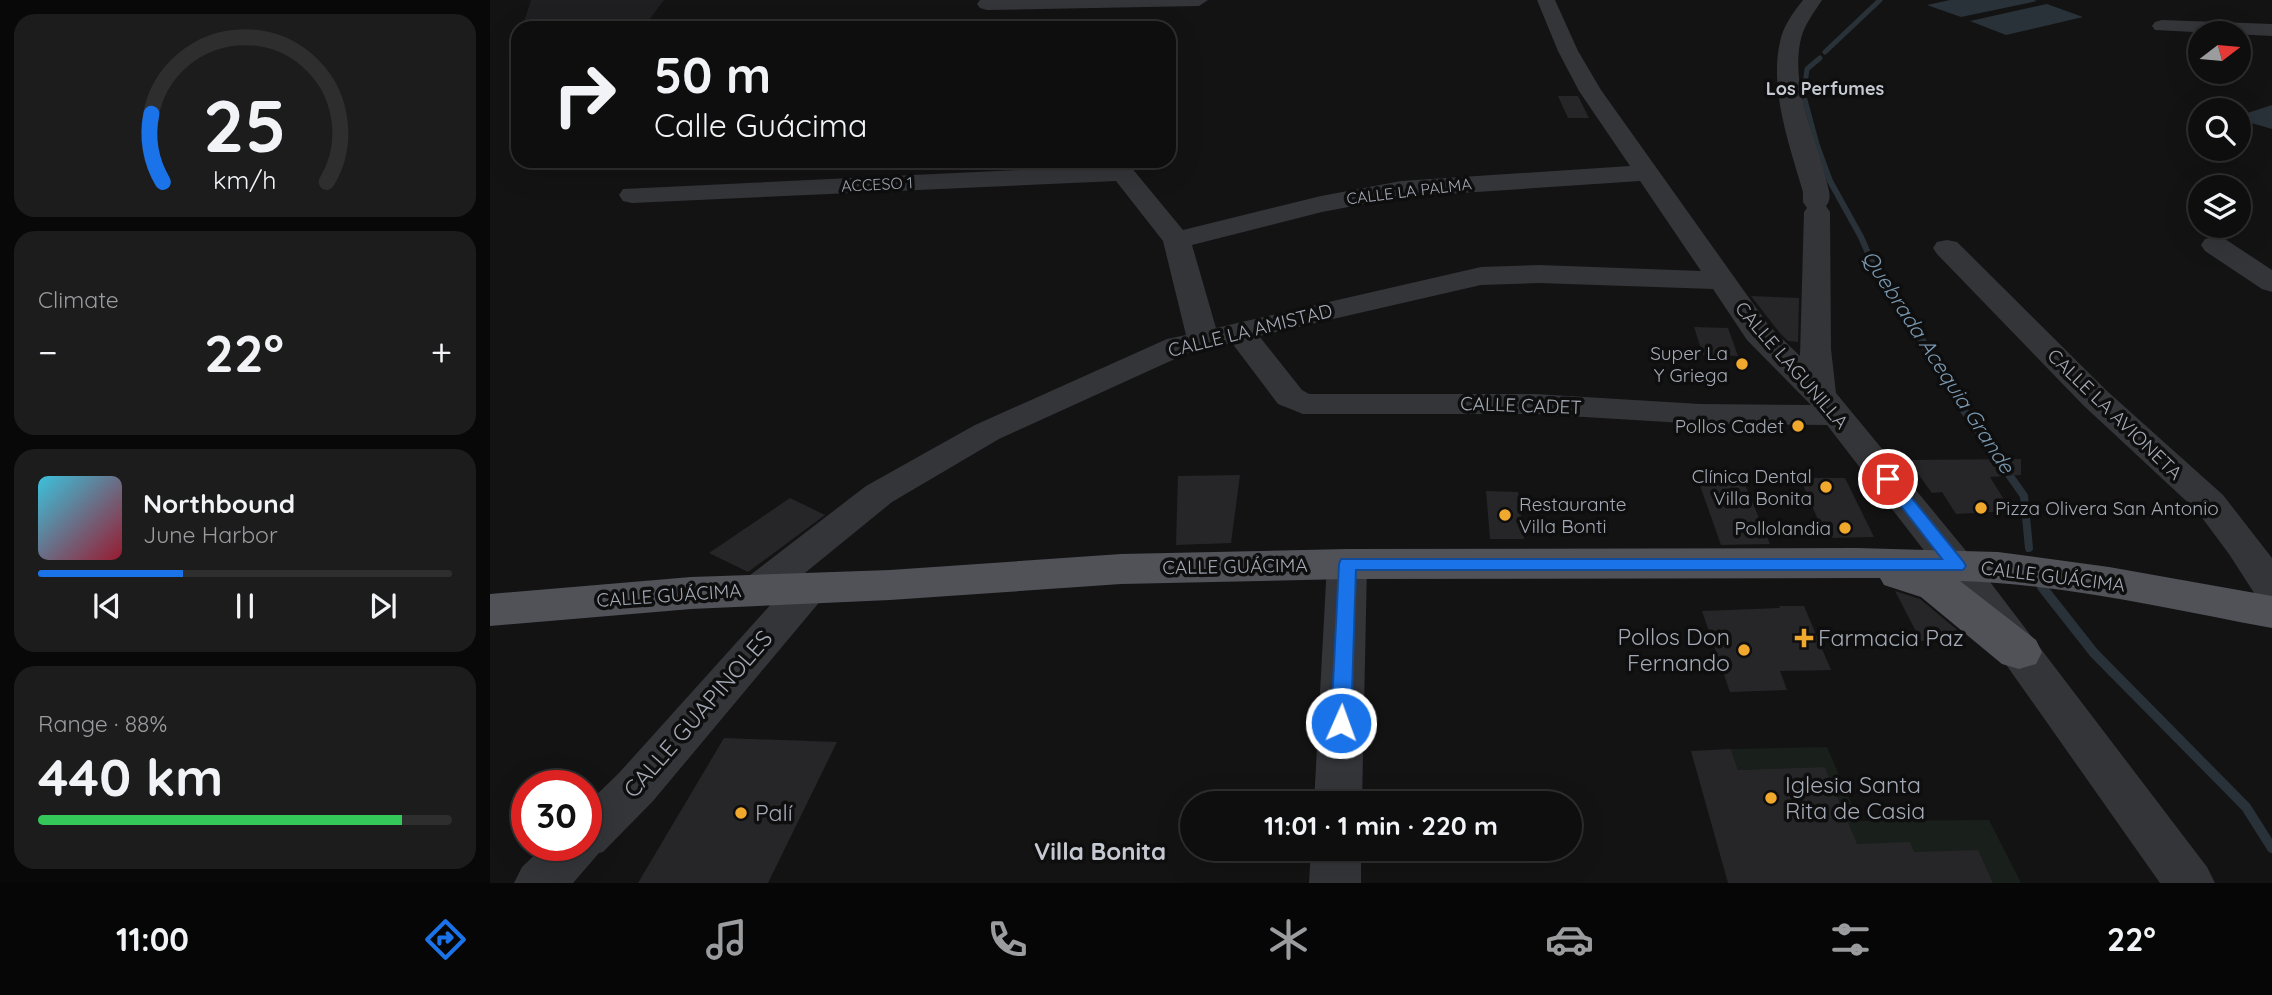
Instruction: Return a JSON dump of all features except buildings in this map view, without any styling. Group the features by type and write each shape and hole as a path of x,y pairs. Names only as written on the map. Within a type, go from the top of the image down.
{"main road":[{"name":"CALLE GUÁCIMA","path":"490,610 759,589 808,589 1121,569 1348,564 1856,564 1957,566 2041,572 2272,612"},
{"path":"1856,564 1937,586 2019,652"},
{"path":"2019,652 2004,607 2006,595 2041,572"}],"street":[{"path":"986,7 1109,8 1199,0"},
{"name":"CALLE LAGUNILLA","path":"1546,0 1568,51 1590,91 1758,333 1828,404 1957,566 2189,883"},
{"path":"1813,0 1794,28 1789,46 1795,121 1816,192 1815,349 1828,404"},
{"path":"2174,9 2192,21"},
{"path":"2162,26 2188,26"},
{"path":"2251,29 2272,30"},
{"path":"833,186 842,168"},
{"name":"ACCESO 1","path":"632,195 713,182 833,186 1103,168"},
{"path":"1119,168 1177,240 1203,339"},
{"name":"CALLE LA PALMA","path":"1177,240 1321,204 1401,189 1646,173"},
{"path":"2215,245 2272,283"},
{"name":"CALLE LA AVIONETA","path":"1947,248 2095,398 2210,503 2243,545 2272,589"},
{"name":"CALLE LA AMISTAD","path":"759,589 879,494 987,432 1158,353 1203,339 1481,276 1539,274 1721,281"},
{"name":"CALLE CADET","path":"1238,331 1290,397 1303,404 1535,404 1700,414 1828,404"},
{"path":"1339,791 1348,564"},
{"name":"CALLE GUAPINOLES","path":"602,821 636,787 696,714 808,589"},
{"path":"540,883 562,861"},
{"path":"1335,883 1336,861"}],"shaded area":[{"path":"531,0 664,0 648,21 524,21"},
{"path":"1950,0 2037,1 1961,17 1927,5"},
{"path":"2047,4 2083,17 2006,35 1970,21"},
{"path":"2272,105 2272,129 2251,123 2251,112"},
{"path":"1827,747 1859,821 1989,820 2021,883 1993,883 1977,850 1773,859 1849,825 1825,767 1738,770 1731,749"}],"waterway":[{"name":"Quebrada Acequia Grande","path":"1825,52 1880,0"},
{"name":"Quebrada Acequia Grande","path":"1804,92 1807,69 1820,58"},
{"name":"Quebrada Acequia Grande","path":"1805,100 1818,148"},
{"name":"Quebrada Acequia Grande","path":"1817,146 1830,181 1861,237 1878,276 1919,335"},
{"name":"Quebrada Acequia Grande","path":"1918,334 1956,399 2024,496 2029,548"},
{"name":"Quebrada Acequia Grande","path":"2042,587 2094,653 2246,807 2272,848"}],"place":[{"name":"Super La Y Griega","path":"1742,364"},
{"name":"Pollos Cadet","path":"1798,426"},
{"name":"Clínica Dental Villa Bonita","path":"1826,487"},
{"name":"Pizza Olivera San Antonio","path":"1981,508"},
{"name":"Restaurante Villa Bonti","path":"1505,515"},
{"name":"Pollolandia","path":"1845,528"},
{"name":"Farmacia Paz","path":"1804,638"},
{"name":"Pollos Don Fernando","path":"1744,650"},
{"name":"Iglesia Santa Rita de Casia","path":"1771,798"},
{"name":"Palí","path":"741,813"}],"district":[{"name":"Los Perfumes","path":"1825,89"},
{"name":"Villa Bonita","path":"1100,852"}],"route":[{"path":"1341,723 1348,564 1829,563 1957,566 1888,479"}]}
